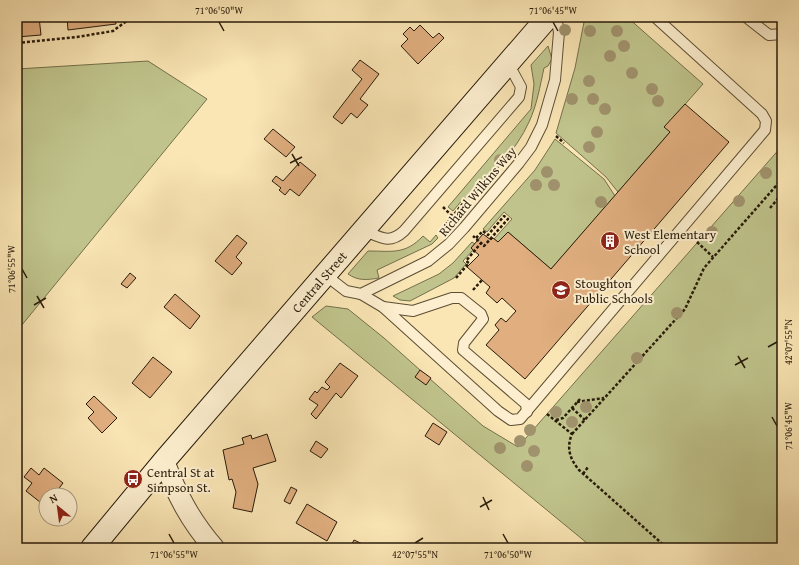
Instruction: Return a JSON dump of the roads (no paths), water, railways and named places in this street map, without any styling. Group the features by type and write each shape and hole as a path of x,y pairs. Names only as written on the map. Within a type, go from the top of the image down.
{"main road":[{"name":"Central Street","path":"92,548 164,460 548,17"}],"street":[{"path":"164,460 180,499 195,526 214,548"}],"lane":[{"name":"Richard Wilkins Way","path":"361,294 415,268 449,244 519,163 542,125 555,80 559,32 556,17"},
{"path":"324,274 346,290 361,294 383,307 498,411 514,421 520,420 765,130 766,122 762,114 655,17"},
{"path":"746,17 764,33 774,36 782,34"},
{"path":"363,230 388,240 397,238 404,231 519,97 521,87 508,63"},
{"path":"383,307 413,311 457,297 465,301 481,314 483,319 464,343 463,350 526,404 527,412"}],"place":[{"name":"West Elementary School","path":"610,241"},
{"name":"Stoughton Public Schools","path":"561,290"},
{"name":"Central St at Simpson St.","path":"133,479"}]}
